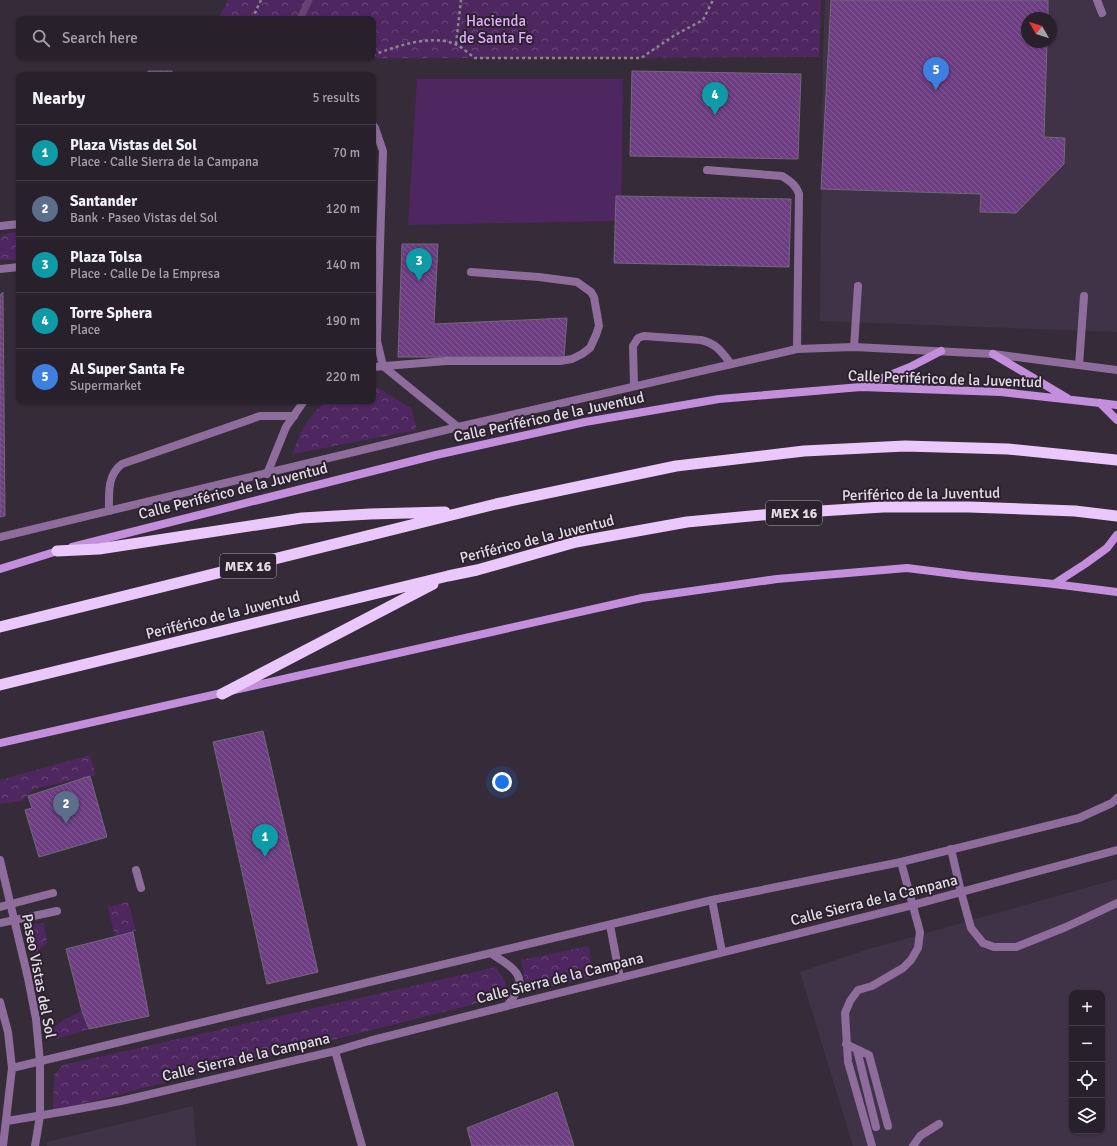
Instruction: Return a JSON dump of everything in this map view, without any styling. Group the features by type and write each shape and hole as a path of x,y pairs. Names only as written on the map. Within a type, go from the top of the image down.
{"highway":[{"name":"MEX 16","path":"0,627 496,504 676,466 804,451 905,446 1008,449 1095,456 1117,460"},
{"name":"Periférico de la Juventud","path":"0,685 476,570 576,542 687,522 883,506 969,507 1075,511 1117,516"},
{"path":"57,551 99,550 302,518 370,514 466,512"},
{"path":"222,694 448,576"}],"main road":[{"path":"861,387 910,367 941,351"},
{"path":"993,354 1069,400"},
{"name":"Calle Periférico de la Juventud","path":"0,569 57,551 128,532 428,457 585,422 719,399 861,387 1001,392 1117,405"},
{"path":"1100,402 1117,420"},
{"path":"1054,584 1107,548 1117,535"},
{"path":"0,743 642,598 777,579 907,568 1113,591 1117,599"}],"street":[{"path":"1097,0 1102,13"},
{"path":"376,131 383,151 377,341 383,366 458,427"},
{"path":"708,170 782,176 796,187 799,194 797,349"},
{"path":"0,226 16,224"},
{"path":"0,269 16,267"},
{"path":"376,367 446,361 560,361 572,359 590,348 599,326 594,297 578,282 539,277 471,272"},
{"path":"854,347 858,286"},
{"path":"1079,365 1084,296"},
{"path":"634,386 633,346 638,338 644,336 701,340 708,342 719,348 731,364"},
{"path":"0,537 458,427 797,349 854,347 993,354 1116,369"},
{"path":"267,474 286,427 302,404"},
{"path":"108,512 110,480 114,471 122,464 260,416 294,416"},
{"name":"Calle Sierra de la Campana","path":"12,1068 712,900 901,862 1079,818 1112,803 1117,798"},
{"path":"951,849 971,928 983,943 994,947 1016,947 1066,927 1117,903"},
{"name":"Calle Sierra de la Campana","path":"7,1121 121,1101 335,1051 507,1006 913,905 1117,850"},
{"name":"Paseo Vistas del Sol","path":"0,860 36,1018 40,1062 40,1116 35,1146"},
{"path":"872,1146 848,1062 845,1013 850,1001 858,990 872,986 903,968 911,960 918,948 920,932 901,862"},
{"path":"136,870 141,888"},
{"path":"0,907 53,893"},
{"path":"712,900 722,952"},
{"path":"0,923 57,911"},
{"path":"610,925 620,978"},
{"path":"492,954 513,970 518,976 519,986 507,1006"},
{"path":"0,1003 8,1032 12,1068 3,1146"},
{"path":"846,1044 869,1055 888,1126"},
{"path":"857,1050 876,1127"},
{"path":"335,1051 362,1146"},
{"path":"913,1146 920,1136 939,1124"}],"path":[{"path":"254,16 261,0"},
{"path":"456,44 461,0"},
{"path":"376,54 397,46 438,39 456,44 475,58 641,58 675,35 703,20 714,0"}],"shaded area":[{"path":"825,0 1117,0 1117,332 820,321"},
{"path":"1117,879 1117,1146 853,1146 800,972 866,950"},
{"path":"193,1106 196,1146 47,1146 47,1142"}],"green space":[{"name":"Hacienda de Santa Fe","path":"228,0 821,0 819,57 376,58 376,16 220,16"},
{"path":"417,79 623,79 621,221 408,225"},
{"path":"16,232 16,260 0,260 0,237 8,233"},
{"path":"376,387 411,408 417,430 293,454 305,425 323,404 376,404"},
{"path":"90,755 96,775 34,789 22,801 0,804 0,780"},
{"path":"128,902 136,931 115,937 108,907"},
{"path":"44,923 47,943 35,953 30,939 30,925"},
{"path":"589,946 593,978 527,991 521,960"},
{"path":"496,967 506,983 506,996 53,1110 54,1075 63,1065"},
{"path":"82,1011 89,1029 57,1039 53,1028 65,1019"}],"building":[{"path":"831,0 1048,0 1048,12 1021,12 1021,48 1047,48 1044,137 1065,138 1064,164 1016,213 980,212 981,194 821,189"},
{"path":"148,71 172,71 172,72"},
{"path":"632,71 801,74 798,159 630,156"},
{"path":"616,196 791,199 789,267 614,263"},
{"path":"402,244 438,244 434,324 567,318 564,357 398,357"},
{"path":"3,292 5,516 0,517 0,295"},
{"path":"263,731 318,972 267,984 213,742"},
{"path":"90,776 107,837 39,857 25,810 32,808 28,796"},
{"path":"133,932 149,1016 89,1029 82,1011 66,949"},
{"path":"557,1092 574,1146 472,1146 467,1128"}],"waterway":[{"path":"301,16 309,0"}],"place":[{"name":"Al Super Santa Fe","path":"936,90"},
{"name":"Torre Sphera","path":"715,115"},
{"name":"Plaza Tolsa","path":"419,281"},
{"name":"Santander","path":"66,824"},
{"name":"Plaza Vistas del Sol","path":"265,857"}]}
